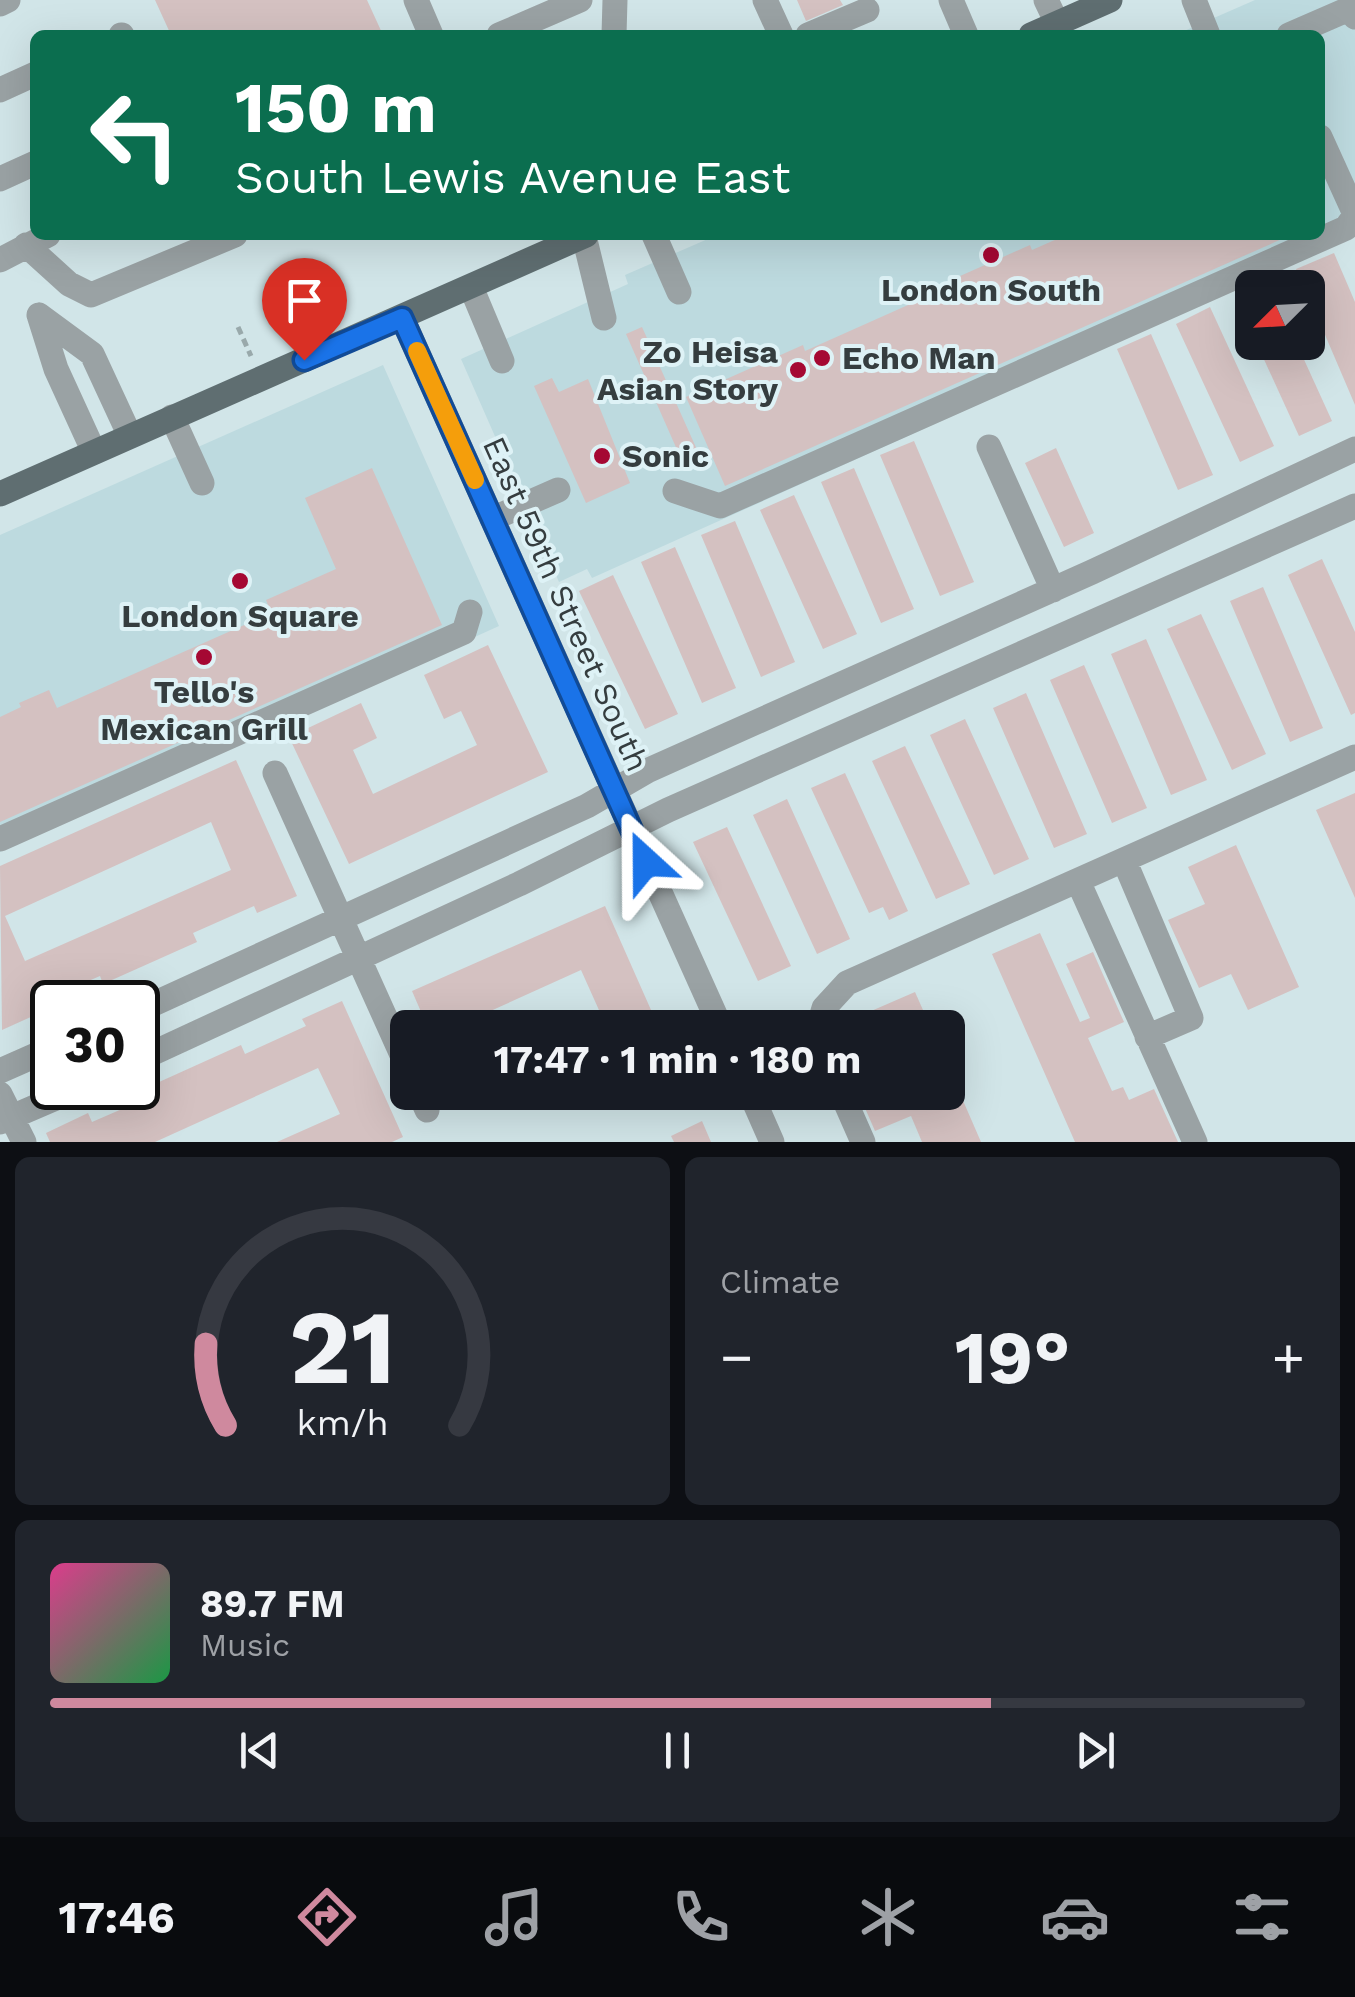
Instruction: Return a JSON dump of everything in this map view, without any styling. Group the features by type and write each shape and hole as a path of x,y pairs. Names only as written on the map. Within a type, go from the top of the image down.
{"main road":[{"path":"1052,12 1110,0"},
{"path":"0,494 576,240"}],"street":[{"path":"0,4 8,0"},
{"path":"416,0 429,30"},
{"path":"511,30 580,0"},
{"path":"614,30 615,0"},
{"path":"765,0 779,30"},
{"path":"951,0 964,30"},
{"path":"1194,0 1206,30"},
{"path":"818,30 865,5 876,30"},
{"path":"1300,30 1351,8 1355,17"},
{"path":"0,90 30,76"},
{"path":"1325,148 1355,214 1346,228 1325,237"},
{"path":"0,179 30,165"},
{"path":"0,260 37,240 69,284 91,296 223,240"},
{"path":"586,240 604,318"},
{"path":"656,240 678,292"},
{"path":"675,492 720,506 1319,240"},
{"path":"39,315 69,284"},
{"path":"471,287 502,360"},
{"path":"39,315 92,354 130,436"},
{"path":"39,315 56,369 94,452"},
{"name":"East 59th Street South","path":"402,318 712,1010"},
{"path":"172,417 202,483"},
{"path":"989,447 1053,590"},
{"path":"160,1001 340,920 676,758 1053,590 1355,449"},
{"path":"492,520 558,490"},
{"path":"160,1050 632,829 1355,506"},
{"path":"1092,572 1112,615"},
{"path":"0,840 464,632 470,612"},
{"path":"823,1010 847,984 1355,757"},
{"path":"275,773 390,1029"},
{"path":"1124,860 1191,1018 1147,1036"},
{"path":"1078,881 1195,1142"},
{"path":"0,1071 30,1058"},
{"path":"0,1094 6,1120 24,1142"},
{"path":"6,1120 30,1109"},
{"path":"758,1110 772,1142"},
{"path":"849,1110 863,1142"}],"shaded area":[{"name":"London South","path":"1255,0 1355,0 1355,235 1277,270 1235,270 1235,289 592,578 587,569 559,582 461,359 628,284 625,275 706,240 1325,240 1325,30 1186,30"},
{"name":"London Square","path":"383,365 499,626 0,852 0,535"}],"building":[{"path":"155,0 367,0 381,30 169,30"},
{"path":"797,0 840,0 843,5 806,21"},
{"path":"1055,240 1280,240 725,486 686,397 803,345 805,351 1030,245 1032,250"},
{"path":"1334,253 1355,302 1355,405 1325,335 1325,270 1296,269"},
{"path":"1210,307 1274,446 1240,462 1176,324"},
{"path":"642,327 703,463 686,470 626,334"},
{"path":"1151,334 1213,475 1178,490 1117,349"},
{"path":"1264,360 1304,360 1332,421 1299,436"},
{"path":"552,378 559,392 588,379 630,483 586,503 534,386"},
{"path":"914,441 974,582 940,596 880,455"},
{"path":"1056,448 1094,533 1064,547 1025,463"},
{"path":"372,468 442,625 0,822 0,717 21,707 19,703 49,690 57,708 271,613 266,600 336,569 305,498"},
{"path":"854,468 914,609 881,623 821,482"},
{"path":"794,495 857,634 823,649 760,510"},
{"path":"735,521 795,662 761,677 701,535"},
{"path":"675,547 736,688 702,703 641,562"},
{"path":"1322,559 1355,632 1355,713 1351,715 1288,575"},
{"path":"613,575 678,714 645,729 579,591"},
{"path":"1263,587 1323,728 1290,742 1230,601"},
{"path":"1201,614 1266,754 1232,770 1167,629"},
{"path":"1146,639 1207,780 1171,795 1111,654"},
{"path":"488,645 548,772 349,864 289,737 361,703 377,738 353,750 373,794 477,745 461,711 444,719 424,675"},
{"path":"1084,665 1147,808 1112,823 1050,680"},
{"path":"1026,693 1087,834 1054,848 993,708"},
{"path":"965,719 1029,859 994,875 930,735"},
{"path":"905,746 970,884 936,899 872,761"},
{"path":"236,760 297,896 257,913 254,906 193,933 197,942 112,980 102,980 100,976 91,980 30,980 30,1017 2,1030 0,866","holes":["211,822 231,870 25,961 5,916"]},
{"path":"845,773 908,911 889,920 883,907 869,913 811,788"},
{"path":"1355,793 1355,898 1316,810"},
{"path":"787,799 850,939 817,954 753,815"},
{"path":"727,827 791,966 758,981 693,842"},
{"path":"1236,845 1299,987 1248,1010 1231,974 1199,988 1168,920 1205,904 1188,867"},
{"path":"605,906 651,1010 599,1010 581,970 493,1010 420,1010 412,991"},
{"path":"1040,933 1080,1022 1090,1018 1066,964 1093,952 1124,1022 1088,1038 1112,1091 1123,1087 1129,1100 1154,1089 1178,1142 1075,1142 992,954"},
{"path":"915,992 923,1010 873,1010"},
{"path":"342,1001 403,1137 392,1142 277,1142 340,1114 318,1068 155,1142 50,1142 46,1133 88,1113 92,1122 120,1110 160,1110 160,1082 241,1045 245,1054 306,1026 302,1019"},
{"path":"965,1105 981,1142 922,1142 911,1116 875,1131 866,1110 965,1110"},
{"path":"702,1121 711,1142 674,1142 671,1136"}],"slow traffic":[{"path":"417,351 475,480"}],"place":[{"name":"London South","path":"991,255"},
{"name":"Echo Man","path":"822,358"},
{"name":"Zo Heisa Asian Story","path":"798,370"},
{"name":"Sonic","path":"602,456"},
{"name":"London Square","path":"240,581"},
{"name":"Tello's Mexican Grill","path":"204,657"}],"route":[{"path":"304,360 402,318 646,862"}]}
